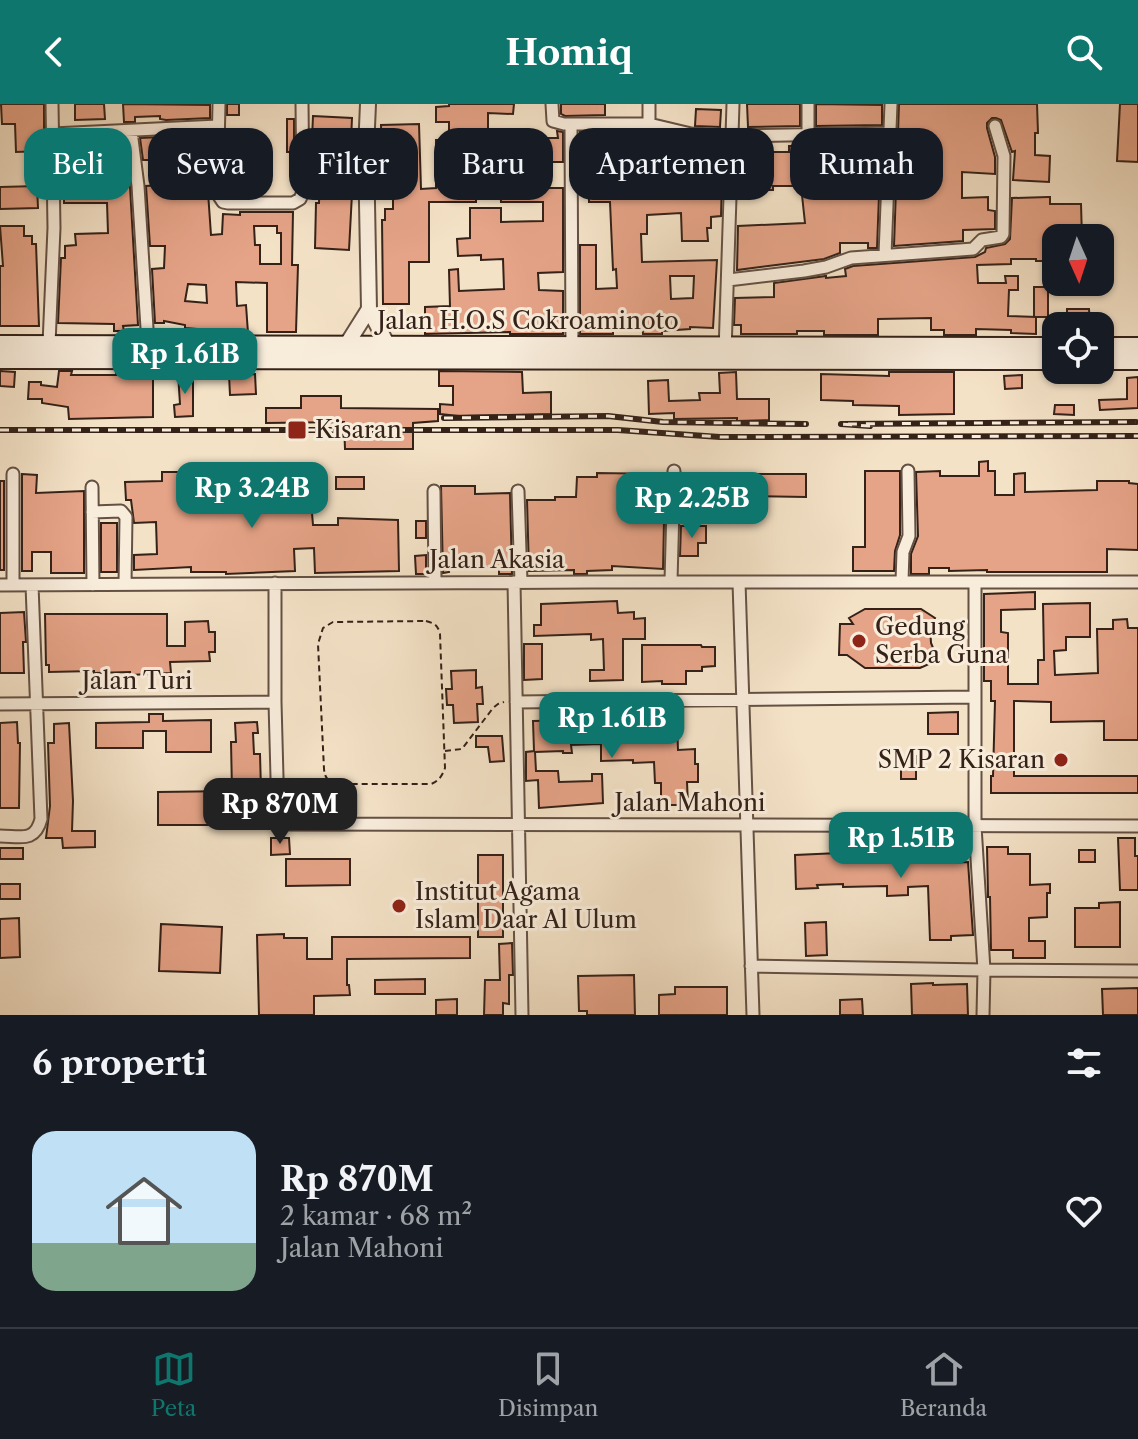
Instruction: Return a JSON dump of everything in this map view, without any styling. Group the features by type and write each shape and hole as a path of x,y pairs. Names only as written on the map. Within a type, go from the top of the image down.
{"main road":[{"name":"Jalan H.O.S Cokroaminoto","path":"0,344 572,345 725,353 1042,361"},
{"name":"Jalan H.O.S Cokroaminoto","path":"0,360 725,353 1042,346"},
{"path":"1114,346 1138,346"},
{"path":"1114,361 1138,361"}],"street":[{"path":"52,104 53,128"},
{"path":"219,104 217,193 223,202 293,203 298,200"},
{"path":"302,104 303,128"},
{"path":"367,128 368,104"},
{"path":"552,104 553,121 557,123 649,124 666,128"},
{"path":"649,104 649,124"},
{"path":"733,104 733,128"},
{"path":"808,104 808,128"},
{"path":"891,104 891,128"},
{"path":"571,124 572,345"},
{"path":"132,131 218,126"},
{"path":"728,280 804,271 851,258 973,249 982,240 1001,237 1004,156 995,126"},
{"path":"132,139 148,344"},
{"path":"49,344 54,200"},
{"path":"367,200 369,309 387,344"},
{"path":"725,353 731,200"},
{"path":"885,255 888,200"},
{"path":"347,344 369,309"},
{"path":"671,581 674,471"},
{"path":"902,581 903,552 909,536 908,471"},
{"path":"13,474 13,585"},
{"path":"92,487 93,585"},
{"path":"434,491 435,582"},
{"path":"518,491 516,702 522,1015"},
{"path":"92,512 121,511 126,517 125,584"},
{"path":"739,582 753,1015"},
{"path":"975,582 975,826 984,970 983,1015"},
{"name":"Jalan Akasia","path":"0,585 1138,582"},
{"path":"275,583 275,702"},
{"path":"0,836 28,836 39,829 41,819 32,585"},
{"path":"516,702 975,697"},
{"name":"Jalan Turi","path":"0,704 275,702"},
{"name":"Jalan Mahoni","path":"275,702 278,815 290,824 1138,826"},
{"path":"751,966 1138,971"}],"path":[{"path":"333,622 434,623 440,634 444,751 442,776 438,782 431,784 329,782 324,769 318,644 323,628 333,622"},
{"path":"444,751 462,749 498,704 516,702"}],"building":[{"path":"1,104 44,104 44,128 24,128 24,152 16,152 15,124 2,124"},
{"path":"75,104 104,104 105,119 75,120"},
{"path":"123,104 210,105 210,118 166,120 160,119 160,116 135,117 135,122 124,122"},
{"path":"227,104 239,104 239,115 227,115"},
{"path":"514,104 513,114 488,113 488,128 449,128 449,122 436,122 436,107"},
{"path":"561,104 605,104 605,115 565,116 561,114"},
{"path":"747,104 800,104 800,126 748,127"},
{"path":"816,104 882,105 882,125 816,126"},
{"path":"899,104 1037,104 1035,155 1050,156 1049,182 1013,180 1015,151 1012,152 1001,120 992,118 987,128 995,157 995,174 962,172 962,198 988,197 988,210 995,211 995,229 963,230 963,241 894,246 896,200 943,200 943,128 898,128"},
{"path":"1120,104 1138,104 1138,162 1117,161"},
{"path":"696,109 721,110 720,127 695,126"},
{"path":"313,116 352,118 352,128 312,128"},
{"path":"287,119 294,119 294,128 289,128 287,152"},
{"path":"419,124 421,189 434,188 434,200 476,202 429,202 429,262 409,262 409,304 383,304 382,220 385,220 385,209 393,209 393,200 418,200 418,128 381,128 381,125"},
{"path":"557,131 563,132 563,162 553,162 553,138 558,138"},
{"path":"140,138 148,138 148,160 143,160"},
{"path":"789,146 790,186 774,186 774,152 789,152"},
{"path":"24,186 24,200 38,200 38,208 0,209 0,187"},
{"path":"146,186 148,200 209,200 211,235 222,234 223,214 293,212 292,265 298,265 296,332 267,332 267,283 236,282 237,306 246,305 248,333 209,332 164,321 155,323 152,269 164,268 165,246 150,246","holes":["254,226 277,226 277,233 281,233 281,264 260,264 260,245 255,245","188,284 206,285 207,303 185,301"]},
{"path":"553,188 563,188 563,272 538,273 539,290 563,291 563,334 425,334 425,307 450,306 449,270 458,269 459,291 504,289 503,259 481,260 481,255 458,256 457,239 470,238 470,208 501,208 501,222 543,221 543,202 501,202 553,200"},
{"path":"1050,197 1050,204 1081,204 1082,224 1042,224 1042,261 1011,259 1011,264 977,265 978,283 1006,283 1005,276 1018,276 1018,290 1009,290 1008,316 1036,317 1036,334 976,329 976,335 944,335 944,330 931,330 931,318 878,319 878,335 824,335 824,331 741,334 741,325 734,325 735,298 774,297 774,283 846,276 845,269 853,266 975,257 985,252 986,248 1005,244 1010,239 1012,198"},
{"path":"64,200 131,200 138,325 123,326 124,331 114,331 114,324 58,323 61,258 65,258 65,246 76,245 75,234 108,233 107,203 64,203"},
{"path":"319,200 352,200 349,250 315,248 316,203"},
{"path":"721,200 721,216 711,217 711,228 707,228 708,241 682,241 681,213 647,215 647,234 641,234 642,262 717,260 713,328 690,327 662,331 662,334 643,334 642,319 613,320 613,334 580,334 580,245 596,245 596,289 617,288 616,269 613,270 610,202 589,202","holes":["670,276 694,276 693,298 671,299"]},
{"path":"803,200 879,200 877,248 868,248 868,243 840,243 840,253 824,259 737,270 738,226 805,223"},
{"path":"0,226 24,226 24,236 32,236 32,244 36,244 39,326 0,326 0,266 3,266"},
{"path":"1034,287 1042,287 1042,296 1048,296 1048,312 1042,312 1042,317 1034,317"},
{"path":"1067,309 1089,309 1089,312 1067,312"},
{"path":"0,371 15,372 14,387 0,386"},
{"path":"59,371 72,371 71,375 116,375 153,371 153,417 69,419 68,407 42,403 42,399 28,399 29,382 57,387"},
{"path":"439,371 522,372 523,393 551,392 551,414 440,414 440,404 453,405 453,386 439,386"},
{"path":"193,372 193,416 175,417 174,405 180,404 178,373"},
{"path":"736,372 737,399 769,399 769,420 674,419 674,413 649,414 648,381 668,380 669,401 700,400 699,393 720,393 719,373"},
{"path":"889,372 954,372 954,414 899,415 899,406 853,405 853,401 821,400 821,374 889,376"},
{"path":"255,374 256,394 230,395 229,375"},
{"path":"1022,375 1022,388 1005,389 1004,376"},
{"path":"1138,377 1138,408 1100,410 1099,400 1127,399 1127,378"},
{"path":"301,396 341,396 341,408 438,409 438,421 413,423 413,449 345,449 344,422 266,423 266,408 301,408"},
{"path":"1055,405 1074,405 1074,415 1054,414"},
{"path":"988,461 988,471 995,471 995,495 1014,495 1014,474 1025,473 1025,492 1097,490 1097,481 1138,484 1138,550 1107,549 1107,572 987,572 929,568 929,574 911,574 911,554 918,536 916,472 940,471 940,476 979,476 979,462"},
{"path":"865,471 900,471 900,535 894,571 853,571 853,547 865,547"},
{"path":"162,472 183,472 183,487 223,483 223,487 249,487 249,481 293,481 294,513 312,513 313,525 338,525 338,518 398,520 399,571 315,573 314,548 294,549 295,571 226,574 191,572 191,567 134,570 134,555 157,554 156,522 134,523 131,500 126,500 125,482 162,481"},
{"path":"597,473 665,474 663,569 612,566 612,570 587,571 587,574 574,574 574,570 529,571 527,500 576,497 577,477 597,477"},
{"path":"22,474 37,475 36,493 84,491 84,573 51,573 51,552 32,552 32,571 22,571"},
{"path":"754,474 806,474 806,497 753,496"},
{"path":"336,477 364,477 364,489 336,489"},
{"path":"0,481 4,481 4,570 0,570"},
{"path":"441,486 475,486 475,494 510,493 512,574 499,574 499,567 448,568 449,572 443,573"},
{"path":"416,521 426,521 426,538 416,538"},
{"path":"101,523 117,523 117,572 101,572"},
{"path":"681,526 706,526 706,543 698,543 698,556 680,556"},
{"path":"426,555 426,574 416,574 415,556"},
{"path":"1035,592 1035,609 1001,610 1001,632 1008,633 1008,684 1038,684 1038,660 1044,660 1043,604 1090,603 1090,637 1066,637 1066,650 1054,651 1055,675 1098,673 1097,629 1113,629 1113,620 1127,619 1128,628 1138,628 1138,740 1104,740 1104,721 1051,722 1051,702 1014,701 1014,776 1138,776 1138,793 991,793 995,701 991,701 991,681 984,681 984,594"},
{"path":"617,601 618,613 634,612 634,619 645,618 645,639 623,639 623,680 590,681 590,670 604,670 603,639 591,640 591,634 534,636 534,625 541,625 541,604"},
{"path":"865,609 921,609 935,618 930,627 931,643 938,660 920,668 865,668 847,655 839,655 840,624 853,624 849,618"},
{"path":"24,612 24,673 0,673 0,613"},
{"path":"45,614 167,614 167,646 185,646 185,622 208,621 209,632 215,632 215,652 209,652 210,661 170,662 171,673 49,672 49,665 46,665"},
{"path":"524,644 542,644 542,679 524,680"},
{"path":"642,645 715,647 715,666 702,667 702,671 686,671 686,684 642,682"},
{"path":"476,670 476,688 482,687 483,704 477,704 478,722 454,723 453,705 447,705 446,689 452,689 451,671"},
{"path":"958,712 958,734 928,734 928,713"},
{"path":"149,714 163,714 163,721 211,720 211,752 166,752 166,731 143,731 143,748 96,748 96,723 149,722"},
{"path":"578,720 578,730 600,729 600,725 617,724 617,721 628,721 629,725 677,724 678,750 695,749 695,764 698,764 698,782 687,782 688,805 661,805 661,783 655,783 654,762 601,761 601,744 571,745 572,753 535,752 536,771 558,771 559,782 592,781 592,774 602,774 603,803 539,808 538,780 526,781 526,752 534,751 533,721"},
{"path":"17,722 20,743 19,808 0,808 0,723"},
{"path":"257,722 258,733 253,733 254,754 260,754 264,825 158,825 158,792 232,791 231,742 236,742 235,723"},
{"path":"69,723 72,831 95,831 95,847 63,848 62,838 46,838 50,806 48,743 54,743 54,724"},
{"path":"476,736 502,736 504,761 490,762 488,747 476,747"},
{"path":"901,756 916,756 916,779 901,779"},
{"path":"947,834 949,863 968,862 973,935 951,936 951,940 930,940 928,886 908,887 908,895 887,896 887,886 843,887 843,884 796,889 795,855 906,850 907,853 928,852 927,835"},
{"path":"271,838 289,838 290,854 271,855"},
{"path":"1118,838 1135,838 1138,890 1120,890"},
{"path":"987,847 1008,847 1008,854 1030,854 1030,885 1050,884 1047,917 1029,918 1029,941 1045,941 1045,958 1013,958 1013,950 991,950"},
{"path":"0,848 23,848 23,859 0,859"},
{"path":"1079,850 1095,850 1095,862 1079,862"},
{"path":"478,855 503,855 503,937 478,937"},
{"path":"286,859 350,859 350,885 286,886"},
{"path":"0,884 20,884 20,899 0,899"},
{"path":"1120,902 1120,947 1075,947 1075,908 1099,908 1099,903"},
{"path":"19,918 20,957 0,958 0,919"},
{"path":"826,922 827,955 806,956 805,923"},
{"path":"161,924 222,927 220,973 159,971"},
{"path":"284,934 284,938 307,938 307,959 332,959 332,937 470,937 470,958 347,959 350,995 314,996 314,1015 259,1015 257,935"},
{"path":"512,943 513,975 509,975 509,1004 503,1003 503,1015 484,1015 485,980 500,980 499,944"},
{"path":"634,975 635,1015 587,1015 587,1011 579,1011 578,976"},
{"path":"425,979 425,994 375,994 375,980"},
{"path":"911,984 967,984 968,1015 912,1015"},
{"path":"675,987 727,987 727,1015 659,1015 659,995 675,994"},
{"path":"1138,988 1138,1015 1103,1015 1102,989"},
{"path":"457,999 457,1015 436,1015 436,1000"},
{"path":"862,999 863,1015 840,1015 840,1000"}],"railway":[{"path":"444,418 608,416 663,422 806,424"},
{"path":"870,426 841,424 1136,422"},
{"path":"0,430 618,430 720,437 1138,436"}],"place":[{"name":"Kisaran","path":"297,430"},
{"name":"Gedung Serba Guna","path":"859,641"},
{"name":"SMP 2 Kisaran","path":"1061,760"},
{"name":"Institut Agama Islam Daar Al Ulum","path":"399,906"}]}
